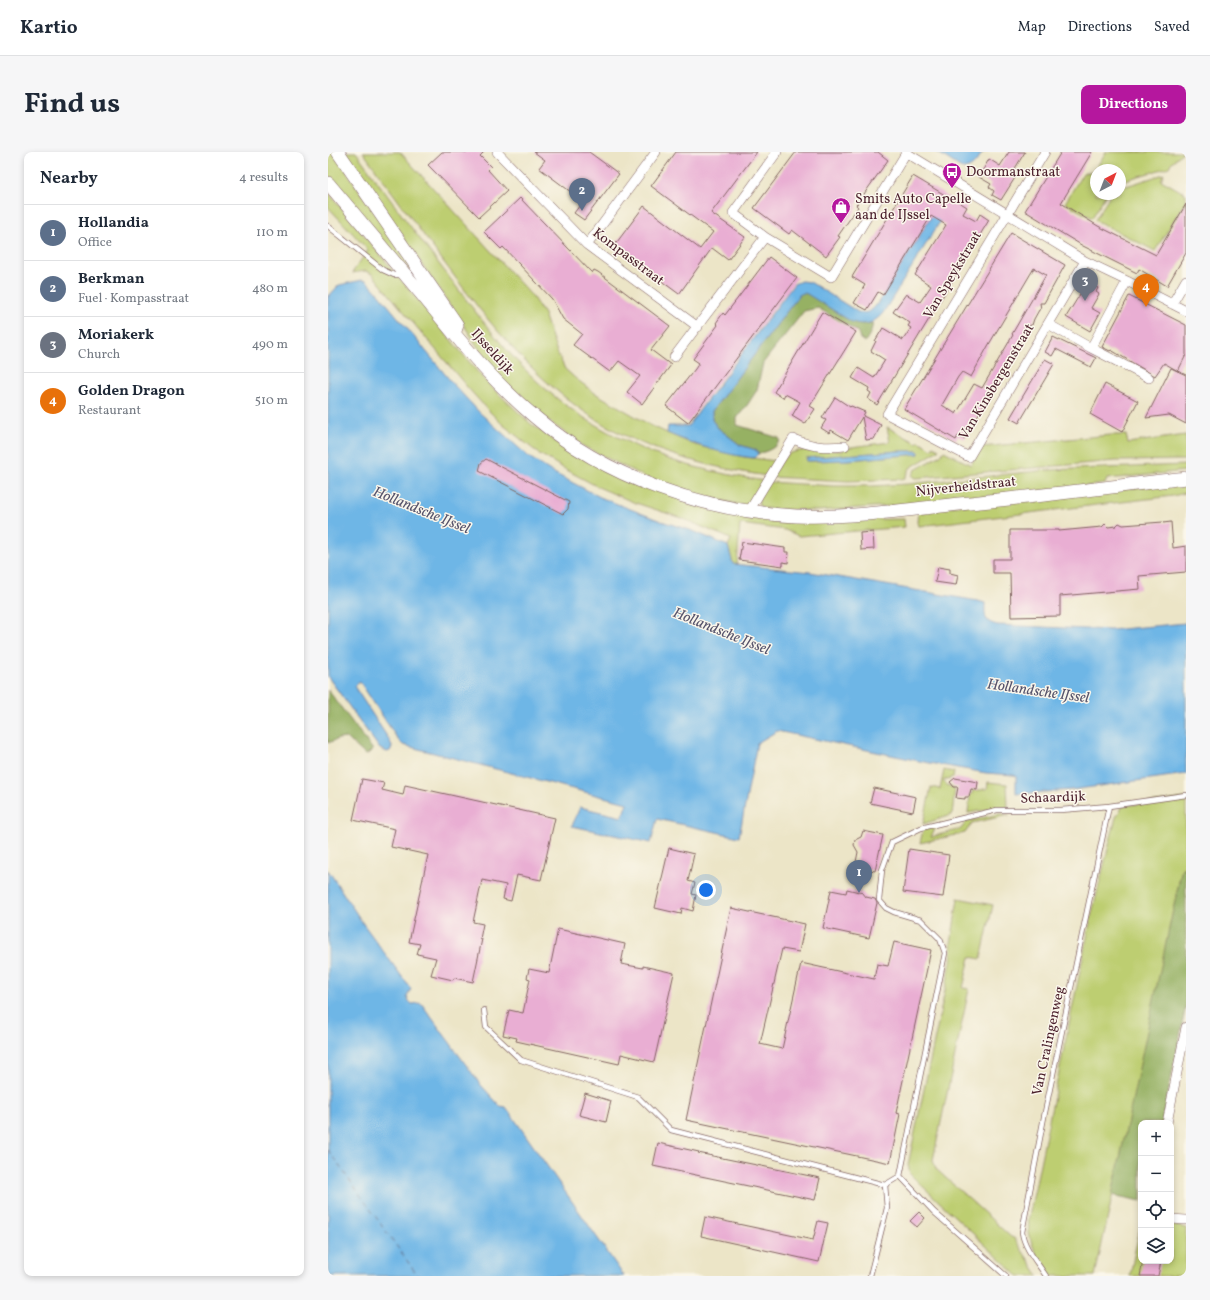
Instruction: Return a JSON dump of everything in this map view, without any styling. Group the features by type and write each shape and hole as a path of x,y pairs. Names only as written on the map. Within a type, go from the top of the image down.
{"street":[{"path":"338,152 457,325 454,334"},
{"name":"Kompasstraat","path":"497,152 587,245 698,327"},
{"path":"587,245 656,152"},
{"path":"777,152 733,212 765,237 832,277 906,152 1085,261 1127,280 1186,311"},
{"name":"Van Speykstraat","path":"887,414 1006,214 1045,152"},
{"name":"IJsseldijk","path":"328,183 454,334 505,390 535,418 556,434 618,471 672,492"},
{"path":"674,357 765,237"},
{"name":"Van Kinsbergenstraat","path":"887,414 969,457 1085,261"},
{"path":"1091,348 1127,280"},
{"path":"1172,304 1186,280"},
{"path":"1048,324 1148,378"},
{"path":"749,511 792,439 812,446 845,446"},
{"name":"Nijverheidstraat","path":"672,492 709,503 749,511 796,516 854,514 996,500 1186,478"},
{"path":"1168,1120 1186,1027"},
{"path":"1174,1219 1186,1220"}],"lane":[{"path":"328,226 383,270 394,275 405,275"},
{"name":"Schaardijk","path":"900,1176 945,954 940,939 921,920 894,912 886,908 879,900 882,870 892,842 921,828 996,810 1061,810 1109,806 1186,795"},
{"name":"Van Cralingenweg","path":"1046,1276 1025,1244 1022,1232 1044,1117 1109,806"},
{"path":"484,1010 486,1026 521,1060 638,1097 670,1130 885,1184 900,1176 934,1212 1006,1276"},
{"path":"870,1276 887,1208 885,1184"}],"green space":[{"path":"328,152 333,152 432,297 328,177"},
{"path":"345,152 356,152 400,213 482,320 521,366 549,392 597,426 644,450 694,467 764,481 749,504 745,506 706,497 645,477 583,446 542,416 495,374 467,330"},
{"path":"363,152 400,152 531,295 544,314 557,352 565,369 575,378 595,393 650,425 695,445 744,457 776,461 767,476 708,465 650,447 614,430 587,414 562,395 539,375 477,306"},
{"path":"1106,152 1183,152 1171,163 1169,167 1126,180 1126,164 1098,164"},
{"path":"1090,172 1090,200 1102,200 1092,218 1065,203 1083,173"},
{"path":"1164,174 1161,180 1186,194 1186,205 1184,204 1155,251 1095,220 1107,200 1126,200 1126,186"},
{"path":"328,192 486,382 531,424 559,444 620,477 809,520 904,519 905,527 799,536 785,530 740,524 737,565 733,564 728,546 731,539 681,518 633,502 598,487 563,468 538,453 502,424 487,409 372,274 366,271 352,273 368,250 328,207"},
{"path":"804,293 821,301 845,318 854,322 863,324 873,323 871,332 865,342 860,339 858,332 818,308 804,311 763,363 757,390 737,418 737,425 779,438 780,440 773,448 758,454 756,450 740,445 718,428 712,420 712,411 800,294"},
{"path":"887,427 917,443 919,441 932,449 933,446 939,449 910,468 905,478 902,479 848,481 771,477 780,463 790,453 805,450 843,451 843,448 890,442","holes":["898,451 918,451 919,454 848,460 807,461 806,458"]},
{"path":"1111,435 1126,435 1128,443 1186,435 1186,460 1115,461 916,478 912,476 915,470 941,455 944,451 971,465 981,447"},
{"path":"1186,465 1186,471 1107,479 1105,484 915,504 817,511 761,508 759,505 760,495 768,482 833,486 872,486 908,484 1048,470"},
{"path":"1182,483 1186,488 1185,493 1173,496 919,526 918,523 919,510"},
{"path":"328,690 373,750 366,755 347,738 338,739 328,743"},
{"path":"944,770 954,772 953,777 943,781 955,789 952,815 923,824 931,787 940,789"},
{"path":"988,782 1007,784 1008,808 997,808 968,813 970,794 972,794 973,790 987,789"},
{"path":"1186,798 1186,868 1182,868 1095,1276 1050,1276 1037,1255 1031,1241 1029,1234 1029,1217 1092,913 1116,817 1123,806"},
{"path":"1000,814 1009,815 972,823 965,833 920,843 923,830 936,826 931,837 961,829 967,821"},
{"path":"1182,868 1186,868 1186,1006 1163,1120 1138,1120 1138,1200 1112,1195"},
{"path":"958,898 993,905 981,959 970,957 963,988 969,989 933,1160 936,1169 1011,1237 1014,1238 1039,1276 1018,1276 910,1174 908,1165 951,962 951,943"},
{"path":"1174,1226 1186,1228 1186,1276 1130,1276 1138,1237 1138,1264 1174,1264"}],"water":[{"path":"937,152 983,152 970,167 963,169"},
{"path":"942,199 951,204 883,313 876,320 865,324 852,322 807,294 800,294 712,411 712,420 718,428 740,445 756,450 758,454 754,458 732,455 710,449 667,433 668,426 688,426 794,284 801,281 810,282 858,312 862,313 872,309 882,297"},
{"name":"Hollandsche IJssel","path":"362,280 367,281 377,292 454,385 480,413 529,457 552,472 602,498 661,521 693,531 728,546 733,564 810,572 978,601 985,603 985,615 987,620 998,625 1110,630 1186,623 1186,774 1071,790 1016,794 1016,776 1013,775 986,773 924,762 777,731 757,743 739,837 657,819 651,843 572,826 580,807 622,817 627,803 403,745 360,682 354,686 390,741 392,747 390,751 387,752 380,749 328,677 328,297 339,285"},
{"path":"898,451 918,451 919,454 848,460 807,461 806,458"},
{"path":"328,870 364,925 411,989 407,997 409,1001 412,1004 421,1003 480,1084 500,1106 506,1107 624,1276 328,1276"}],"building":[{"path":"442,152 484,152 480,156 491,167 488,170 507,191 479,217 428,165"},
{"path":"534,152 589,152 619,174 584,220 574,213 583,201 539,168 545,160"},
{"path":"676,152 757,152 711,213 745,237 728,260 712,248 679,294 614,246 644,206 700,249 713,232 651,186"},
{"path":"796,152 878,152 888,160 864,194 865,195 856,205 858,207 838,236 840,237 826,256 792,230 789,234 754,208"},
{"path":"1009,152 1025,152 1014,170 1018,173 1001,200 992,195 994,191 989,187 991,184 979,177 989,159 1000,166"},
{"path":"1061,152 1092,152 1061,203 1098,226 1156,255 1186,204 1186,253 1167,286 1139,269 1137,273 1083,246 1025,211"},
{"path":"913,176 967,207 963,214 976,221 980,214 989,220 877,405 868,399 871,393 868,391 869,388 852,378 858,368 874,378 885,360 871,351 883,328 903,340 911,328 908,326 910,323 893,312 906,294 920,302 931,286 915,275 946,225 931,216 883,295 878,292 867,310 854,303 865,285 852,277"},
{"path":"520,198 592,273 594,270 598,272 670,326 651,350 671,365 642,404 627,392 640,376 619,361 610,372 573,345 582,334 563,319 552,299 503,247 501,249 484,232"},
{"path":"1011,233 1065,265 1044,303 1040,303 1041,309 1039,310 1032,325 1026,326 1028,332 1026,333 964,439 958,436 956,440 904,409","holes":["1034,268 1046,275 982,388 974,384 956,414 942,405 962,372 971,377"]},
{"path":"769,257 797,278 688,423 666,406 699,363 693,359 718,325 716,323 723,313 725,315"},
{"path":"1090,284 1098,288 1096,292 1099,294 1091,308 1100,313 1090,331 1066,317 1085,286 1088,287"},
{"path":"1129,296 1186,325 1186,355 1178,371 1164,363 1155,376 1111,350 1110,351 1102,347"},
{"path":"822,312 856,332 810,406 815,409 805,424 792,416 800,402 785,394 783,398 774,392"},
{"path":"1053,337 1096,358 1091,367 1056,349 1052,356 1045,352"},
{"path":"1045,359 1054,364 1019,423 1010,418"},
{"path":"1171,368 1186,375 1186,424 1169,415 1146,418"},
{"path":"1105,384 1138,401 1122,432 1090,414"},
{"path":"835,397 850,407 851,406 865,412 863,416 881,425 874,439 866,440 862,417 848,440 831,430 829,433 821,428 826,420 822,418"},
{"path":"486,459 569,502 568,509 563,514 479,471 481,463"},
{"path":"1171,522 1173,548 1186,546 1186,572 1139,576 1140,589 1060,596 1060,616 1011,617 1010,573 993,573 993,559 1010,559 1010,530 1059,531 1102,527 1105,524 1108,527 1116,526 1119,523 1123,525"},
{"path":"873,532 874,549 861,550 860,533"},
{"path":"742,542 785,548 785,552 789,552 788,563 783,562 783,566 739,560"},
{"path":"938,567 950,569 950,573 958,575 956,585 935,582"},
{"path":"955,778 978,782 977,790 971,789 969,797 965,797 965,799 956,798 958,787 954,787 950,782"},
{"path":"362,779 384,783 382,790 403,795 405,785 555,818 541,880 517,875 511,901 503,899 506,885 482,880 473,922 483,924 480,939 482,939 473,982 454,978 453,980 431,975 436,958 417,954 420,944 409,942 428,855 391,847 395,829 353,820"},
{"path":"874,788 916,797 913,812 870,803"},
{"path":"863,831 883,835 875,871 855,867 858,852 854,845 855,840 861,837"},
{"path":"669,848 694,854 688,881 695,883 692,894 696,895 693,911 682,908 681,914 655,908"},
{"path":"909,849 949,855 943,897 903,892"},
{"path":"847,889 863,893 866,897 875,899 877,903 869,938 823,928 831,890 846,893"},
{"path":"731,908 805,924 799,952 782,949 760,1044 782,1049 801,963 874,979 877,964 888,966 894,942 931,950 896,1113 900,1114 890,1163 686,1120"},
{"path":"558,929 625,944 621,964 643,968 643,966 674,973 654,1062 621,1054 619,1064 516,1041 517,1038 503,1035 509,1010 523,1013 530,979 527,978 529,969 549,973"},
{"path":"585,1093 611,1101 606,1122 579,1115"},
{"path":"658,1143 699,1152 698,1153 820,1178 815,1200 653,1166"},
{"path":"919,1212 925,1218 917,1227 910,1221"},
{"path":"705,1217 813,1240 818,1221 828,1223 819,1262 701,1236"},
{"path":"1142,1264 1160,1264 1158,1276 1140,1276"}],"ferry route":[{"path":"328,1150 418,1276"}],"place":[{"name":"Doormanstraat","path":"952,189"},
{"name":"Berkman","path":"582,211"},
{"name":"Smits Auto Capelle aan de IJssel","path":"841,224"},
{"name":"Moriakerk","path":"1085,301"},
{"name":"Golden Dragon","path":"1146,307"},
{"name":"Hollandia","path":"859,893"}]}
